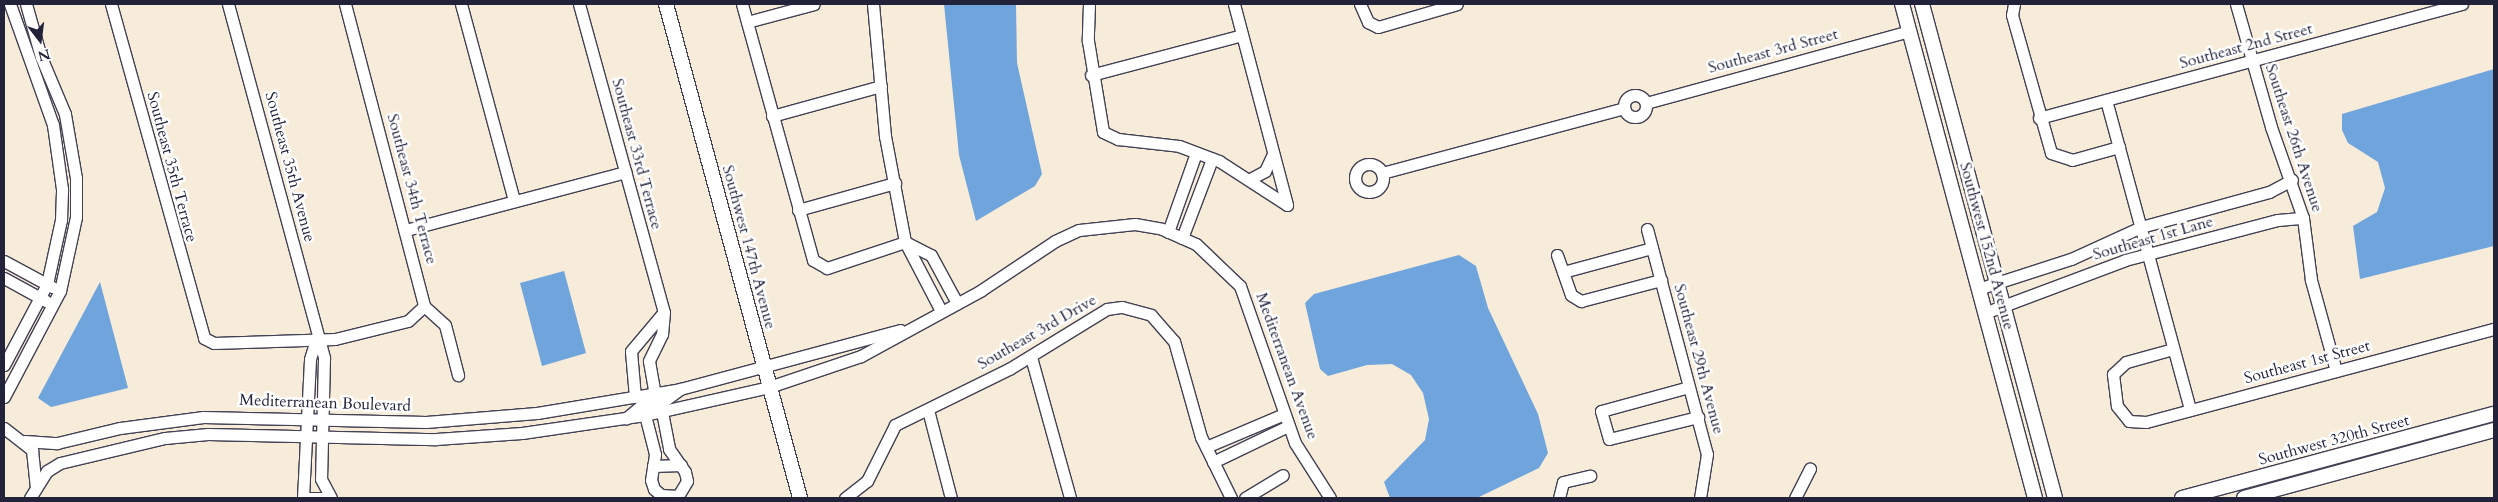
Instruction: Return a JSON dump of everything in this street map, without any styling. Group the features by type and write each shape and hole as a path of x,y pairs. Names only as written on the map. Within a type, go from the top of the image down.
{"street":[{"path":"4,365 47,284 61,220 59,154 10,4"},
{"path":"4,397 60,291 76,217 73,146 26,4"},
{"name":"Southeast 35th Terrace","path":"111,4 204,338 214,343 316,339"},
{"name":"Southeast 35th Avenue","path":"228,4 316,339 324,358 321,422 322,482 330,498"},
{"name":"Southeast 34th Terrace","path":"345,4 406,230 424,306"},
{"path":"460,4 514,201"},
{"name":"Southeast 33rd Terrace","path":"579,4 664,312 662,334 649,361 656,394"},
{"name":"Southwest 147th Avenue","path":"666,4 800,498"},
{"path":"742,4 813,260 828,268 905,242 931,256 957,303"},
{"path":"747,22 814,4"},
{"path":"873,4 881,86 905,242 941,311"},
{"path":"1089,4 1091,75 1100,120 1110,137 1149,140 1212,159 1250,179 1287,204 1234,4"},
{"path":"1360,4 1368,22 1378,28 1457,4"},
{"name":"Southwest 152nd Avenue","path":"1902,4 2036,498"},
{"name":"Southwest 152nd Avenue","path":"1922,4 2055,498"},
{"path":"2014,4 2012,15 2048,148 2059,158 2072,160 2119,147"},
{"name":"Southeast 26th Avenue","path":"2236,4 2252,61 2303,218 2311,280 2336,371"},
{"name":"Southeast 2nd Street","path":"2039,118 2462,4"},
{"name":"Southeast 3rd Street","path":"1382,173 1624,108 1631,96 1642,97 1646,103 1909,31"},
{"path":"1091,75 1242,35"},
{"path":"772,116 881,86"},
{"path":"2106,100 2190,410"},
{"path":"1250,179 1266,171 1273,152"},
{"path":"1168,232 1196,153"},
{"path":"1182,238 1212,159"},
{"path":"406,230 625,172"},
{"name":"Southeast 1st Lane","path":"1980,288 1997,284 2105,244 2141,227 2269,192 2292,180"},
{"path":"798,210 895,183"},
{"name":"Southeast 1st Lane","path":"1987,312 2003,308 2114,265 2278,220 2303,218"},
{"name":"Mediterranean Avenue","path":"769,387 861,356 908,328 957,303 1055,241 1080,230 1135,224 1168,232 1182,238 1223,266 1240,286 1288,426 1330,498"},
{"name":"Southeast 29th Avenue","path":"1647,229 1698,417 1708,468 1700,498"},
{"path":"2105,244 2114,265"},
{"path":"1563,272 1652,248"},
{"path":"1557,254 1571,295 1581,302 1660,280"},
{"path":"5,265 60,291"},
{"path":"4,278 54,305"},
{"path":"316,339 334,339 408,321 424,306 445,325 458,375"},
{"name":"Southeast 3rd Drive","path":"845,498 866,481 895,425 1031,357 1107,308 1136,309 1151,315 1174,341 1206,447 1231,498"},
{"path":"635,398 631,352 664,312"},
{"name":"Mediterranean Avenue","path":"764,367 854,339 908,328"},
{"name":"Southeast 1st Street","path":"2173,349 2126,362 2113,374 2119,409 2129,421 2141,423 2494,329"},
{"name":"Southeast 35th Avenue","path":"303,498 304,438 307,420 310,358 316,339"},
{"path":"1031,357 1070,498"},
{"name":"Mediterranean Boulevard","path":"25,440 57,443 120,428 203,417 321,422 445,420 537,413 656,394 764,367"},
{"name":"Mediterranean Boulevard","path":"33,493 46,471 60,463 115,447 208,434 321,439 436,439 626,418 662,412 769,387"},
{"path":"1689,387 1600,411 1609,440 1698,417"},
{"name":"Mediterranean Boulevard","path":"645,415 680,389"},
{"name":"Mediterranean Boulevard","path":"626,418 656,394"},
{"path":"928,410 952,498"},
{"path":"645,415 655,454 653,466 654,490 668,496 685,495 687,481 681,465 669,449 662,412"},
{"path":"1206,447 1284,414"},
{"name":"Southwest 320th Street","path":"2182,498 2494,414"},
{"path":"1213,462 1288,426"},
{"path":"4,428 25,440 36,461 33,493"},
{"name":"Southwest 320th Street","path":"2244,498 2494,430"},
{"path":"1231,436 1237,450"},
{"path":"653,466 667,469 681,465"},
{"path":"1795,498 1810,469"},
{"path":"1244,498 1283,475"},
{"path":"1560,498 1563,482 1590,476"},
{"path":"302,484 322,482"},
{"path":"308,498 330,498"}],"water":[{"path":"944,4 1016,4 1017,63 1042,174 1035,186 976,221 959,155"},
{"path":"2494,69 2494,246 2360,279 2353,226 2377,212 2385,188 2378,162 2348,143 2342,130 2342,114"},
{"path":"1459,255 1476,266 1488,308 1538,414 1548,453 1539,468 1477,498 1390,498 1384,482 1425,440 1429,419 1423,393 1411,375 1392,364 1367,365 1328,376 1320,369 1305,303 1314,294"},
{"path":"564,271 586,353 542,366 520,283"},
{"path":"100,282 128,388 51,407 38,398"}]}
